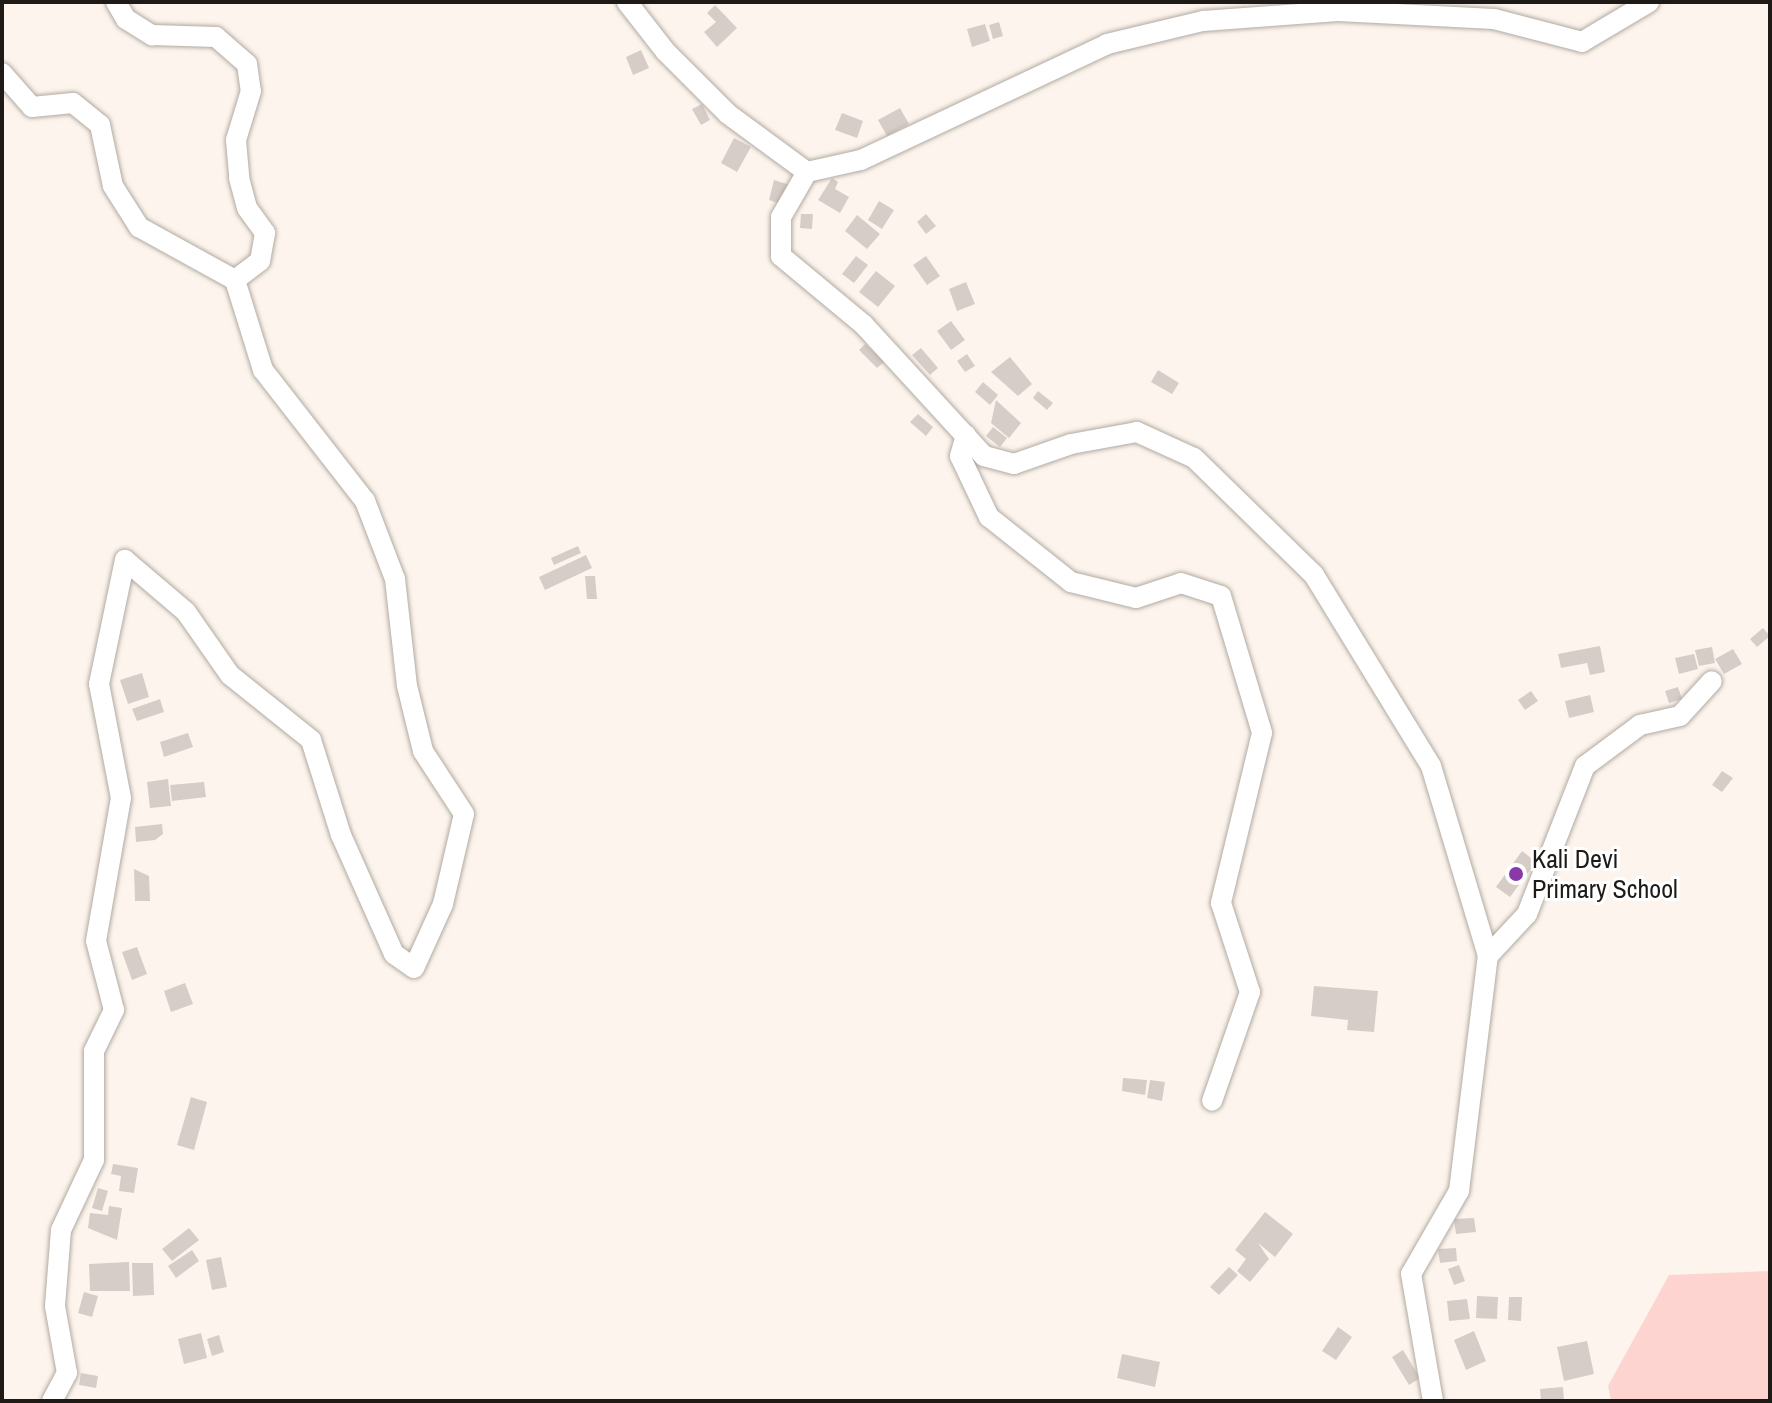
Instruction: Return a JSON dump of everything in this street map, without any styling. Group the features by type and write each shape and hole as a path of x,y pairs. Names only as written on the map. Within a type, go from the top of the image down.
{"street":[{"path":"116,2 126,19 152,35 216,37 247,64 251,91 236,140 239,178 247,208 265,233 260,261 235,280"},
{"path":"627,2 718,104 807,172"},
{"path":"1433,1401 1411,1274 1459,1191 1488,956 1431,766 1314,575 1247,503 1194,458 1137,432 1071,444 1014,464 984,456 864,325 781,256 781,217 807,172 861,160 1107,44 1203,21 1338,11 1494,19 1582,42 1649,2"},
{"path":"2,73 32,107 73,103 100,125 113,186 139,227 235,280 263,370 365,501 395,579 407,686 423,751 464,814 443,904 414,968 394,954 341,835 311,740 230,675 186,612 125,560 99,684 121,798 96,941 114,1010 94,1051 94,1160 61,1230 55,1306 67,1373 52,1401"},
{"path":"966,435 960,456 989,517 1071,582 1136,598 1181,583 1221,596 1262,733 1221,903 1250,992 1212,1101"},
{"path":"1488,956 1527,914 1585,766 1640,725 1680,716 1712,681"}],"shaded area":[{"path":"1770,1271 1770,1401 1611,1401 1608,1386 1669,1275"}],"building":[{"path":"715,5 737,28 717,47 704,32 716,22 707,13"},
{"path":"999,22 1003,36 993,39 989,25"},
{"path":"985,24 990,41 972,47 967,29"},
{"path":"641,50 649,68 633,75 626,57"},
{"path":"702,104 710,120 701,125 692,109"},
{"path":"900,108 909,124 887,136 878,120"},
{"path":"842,113 863,121 857,138 835,130"},
{"path":"734,138 751,147 737,172 721,163"},
{"path":"832,178 838,182 835,189 849,197 840,213 818,200"},
{"path":"774,180 790,185 784,205 769,200"},
{"path":"879,201 894,210 882,229 868,220"},
{"path":"801,214 813,214 812,229 800,228"},
{"path":"926,214 936,226 926,234 917,222"},
{"path":"857,215 880,234 867,249 845,231"},
{"path":"856,256 868,265 854,283 842,274"},
{"path":"926,256 940,276 927,285 913,265"},
{"path":"876,271 895,286 878,307 859,292"},
{"path":"966,282 975,304 957,311 949,289"},
{"path":"951,321 965,340 951,350 937,331"},
{"path":"865,344 884,362 877,368 859,350"},
{"path":"921,348 938,368 930,375 912,355"},
{"path":"967,354 975,366 965,372 957,361"},
{"path":"1010,357 1032,384 1018,396 991,372"},
{"path":"1158,370 1179,383 1172,394 1151,382"},
{"path":"983,382 998,395 990,405 975,392"},
{"path":"1038,391 1053,403 1047,410 1033,398"},
{"path":"996,400 1021,423 1009,438 991,423"},
{"path":"918,414 933,427 926,436 910,422"},
{"path":"993,427 1007,438 1000,447 986,436"},
{"path":"578,546 581,553 554,565 551,558"},
{"path":"586,555 592,568 545,590 539,577"},
{"path":"585,576 595,576 597,599 587,599"},
{"path":"1763,628 1770,636 1757,647 1750,639"},
{"path":"1600,646 1605,672 1590,675 1587,663 1561,668 1558,654"},
{"path":"1712,647 1715,663 1699,666 1695,650"},
{"path":"1733,649 1742,664 1724,674 1715,659"},
{"path":"1694,654 1698,669 1679,674 1675,658"},
{"path":"142,673 149,697 128,704 120,680"},
{"path":"1678,687 1682,699 1669,703 1665,691"},
{"path":"1531,691 1538,701 1525,710 1518,700"},
{"path":"1590,695 1594,712 1569,718 1565,701"},
{"path":"160,699 164,712 137,721 132,709"},
{"path":"188,733 193,747 164,757 160,742"},
{"path":"1722,771 1733,778 1722,792 1712,785"},
{"path":"168,779 171,806 150,808 147,782"},
{"path":"204,782 206,797 172,801 170,785"},
{"path":"162,824 163,834 155,840 136,842 135,827"},
{"name":"Kali Devi Primary School","path":"1522,851 1536,862 1510,897 1496,887"},
{"path":"134,869 149,876 150,901 135,901"},
{"path":"137,947 147,974 132,980 122,952"},
{"path":"185,983 193,1004 171,1012 164,991"},
{"path":"1314,986 1378,991 1374,1032 1347,1030 1348,1020 1311,1016"},
{"path":"1123,1078 1147,1080 1145,1095 1122,1091"},
{"path":"1150,1080 1165,1082 1162,1101 1147,1098"},
{"path":"191,1097 207,1102 194,1150 177,1145"},
{"path":"113,1164 138,1168 134,1193 119,1191 121,1176 111,1174"},
{"path":"98,1188 108,1191 102,1211 92,1208"},
{"path":"109,1206 122,1208 117,1240 88,1228 90,1213 108,1215"},
{"path":"1265,1212 1293,1234 1275,1257 1258,1243 1269,1259 1250,1282 1237,1271 1246,1259 1235,1250"},
{"path":"1474,1218 1476,1232 1456,1234 1454,1219"},
{"path":"189,1228 199,1240 172,1261 162,1249"},
{"path":"1456,1248 1457,1261 1440,1263 1438,1249"},
{"path":"192,1250 199,1261 176,1278 168,1266"},
{"path":"221,1257 227,1287 212,1290 206,1260"},
{"path":"129,1262 130,1291 90,1291 89,1264"},
{"path":"132,1263 153,1263 154,1295 133,1296"},
{"path":"1459,1265 1465,1281 1454,1285 1448,1269"},
{"path":"1229,1267 1238,1275 1219,1295 1210,1287"},
{"path":"84,1292 98,1296 92,1317 78,1313"},
{"path":"1477,1296 1498,1297 1497,1319 1476,1318"},
{"path":"1509,1297 1522,1297 1521,1321 1508,1320"},
{"path":"1467,1299 1470,1319 1449,1321 1447,1301"},
{"path":"1338,1327 1352,1337 1336,1360 1322,1351"},
{"path":"1474,1331 1486,1361 1466,1370 1454,1340"},
{"path":"201,1333 207,1358 184,1364 178,1339"},
{"path":"219,1335 224,1352 212,1356 207,1339"},
{"path":"1587,1341 1594,1374 1564,1381 1557,1347"},
{"path":"1403,1350 1420,1378 1409,1385 1392,1357"},
{"path":"1122,1354 1160,1362 1155,1387 1117,1378"},
{"path":"81,1373 98,1376 96,1388 79,1385"},
{"path":"1563,1387 1564,1401 1541,1401 1540,1389"}],"place":[{"name":"Kali Devi Primary School","path":"1516,874"}]}
